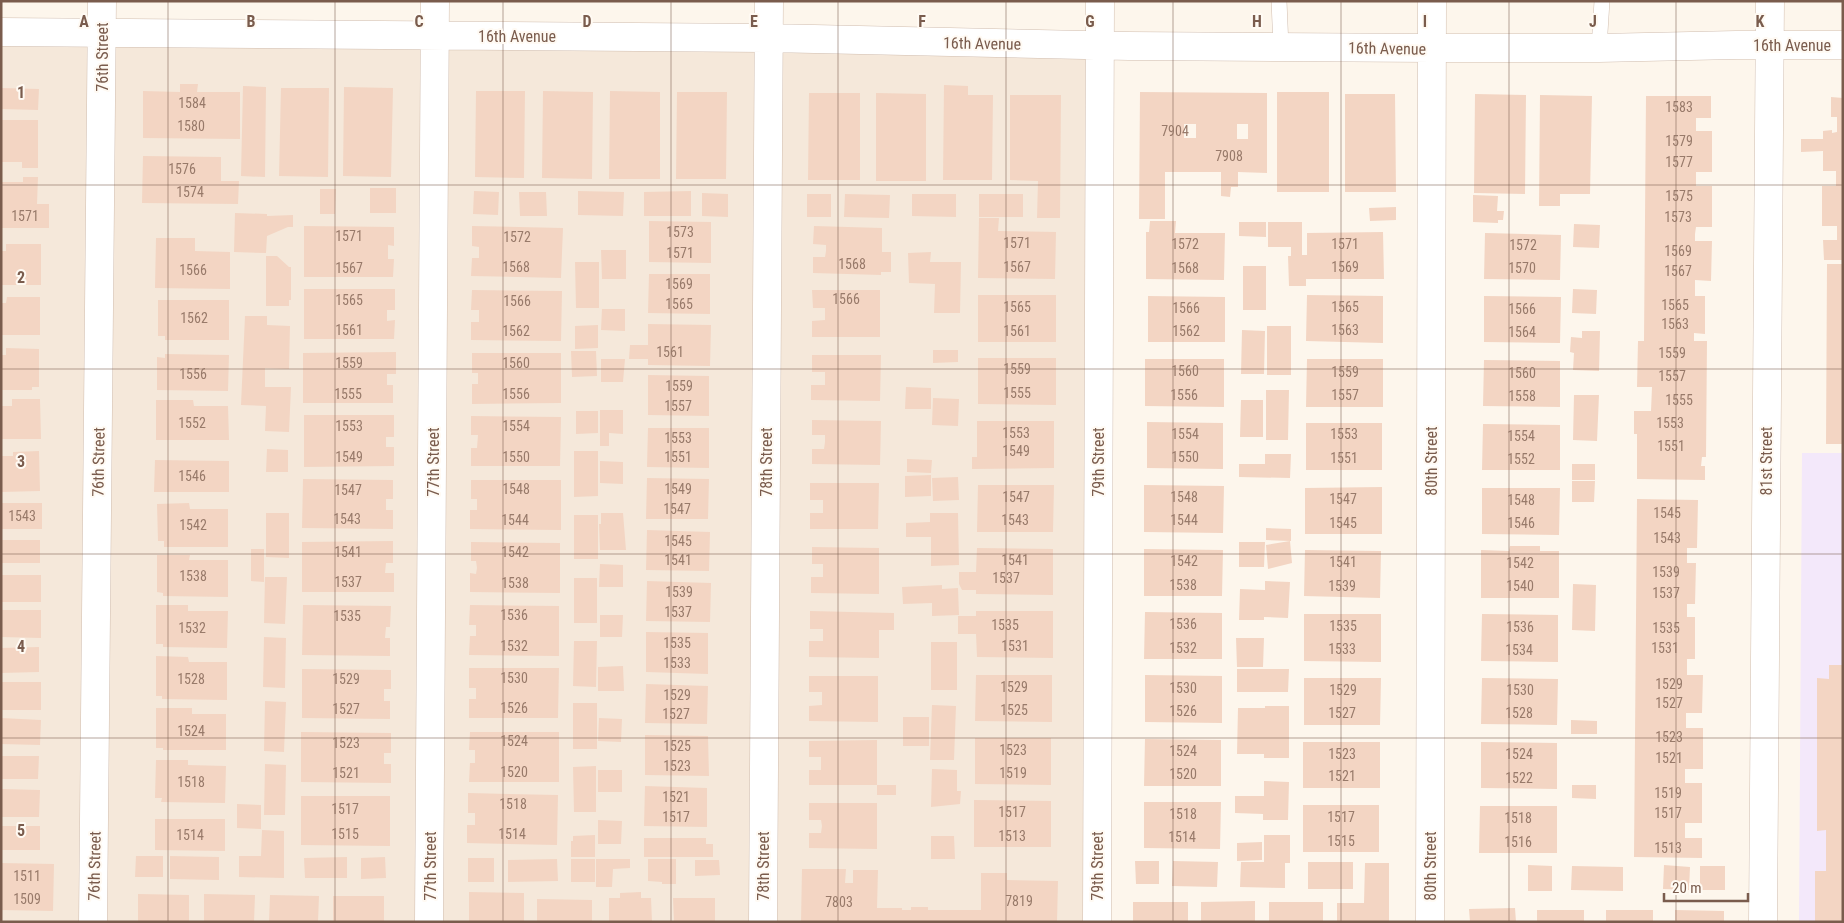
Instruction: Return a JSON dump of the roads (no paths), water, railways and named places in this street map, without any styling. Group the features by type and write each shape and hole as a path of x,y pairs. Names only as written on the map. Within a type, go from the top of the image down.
{"street":[{"name":"76th Street","path":"93,922 102,1"},
{"name":"77th Street","path":"429,922 435,1"},
{"name":"78th Street","path":"762,922 769,1"},
{"name":"79th Street","path":"1097,922 1100,1"},
{"name":"80th Street","path":"1430,922 1432,1"},
{"name":"81st Street","path":"1763,922 1770,1"},
{"name":"16th Avenue","path":"1,32 769,38 1281,47 1599,48 1769,45 1843,46"}],"lane":[{"path":"1279,1 1281,47"},
{"path":"1599,48 1602,1"}]}
